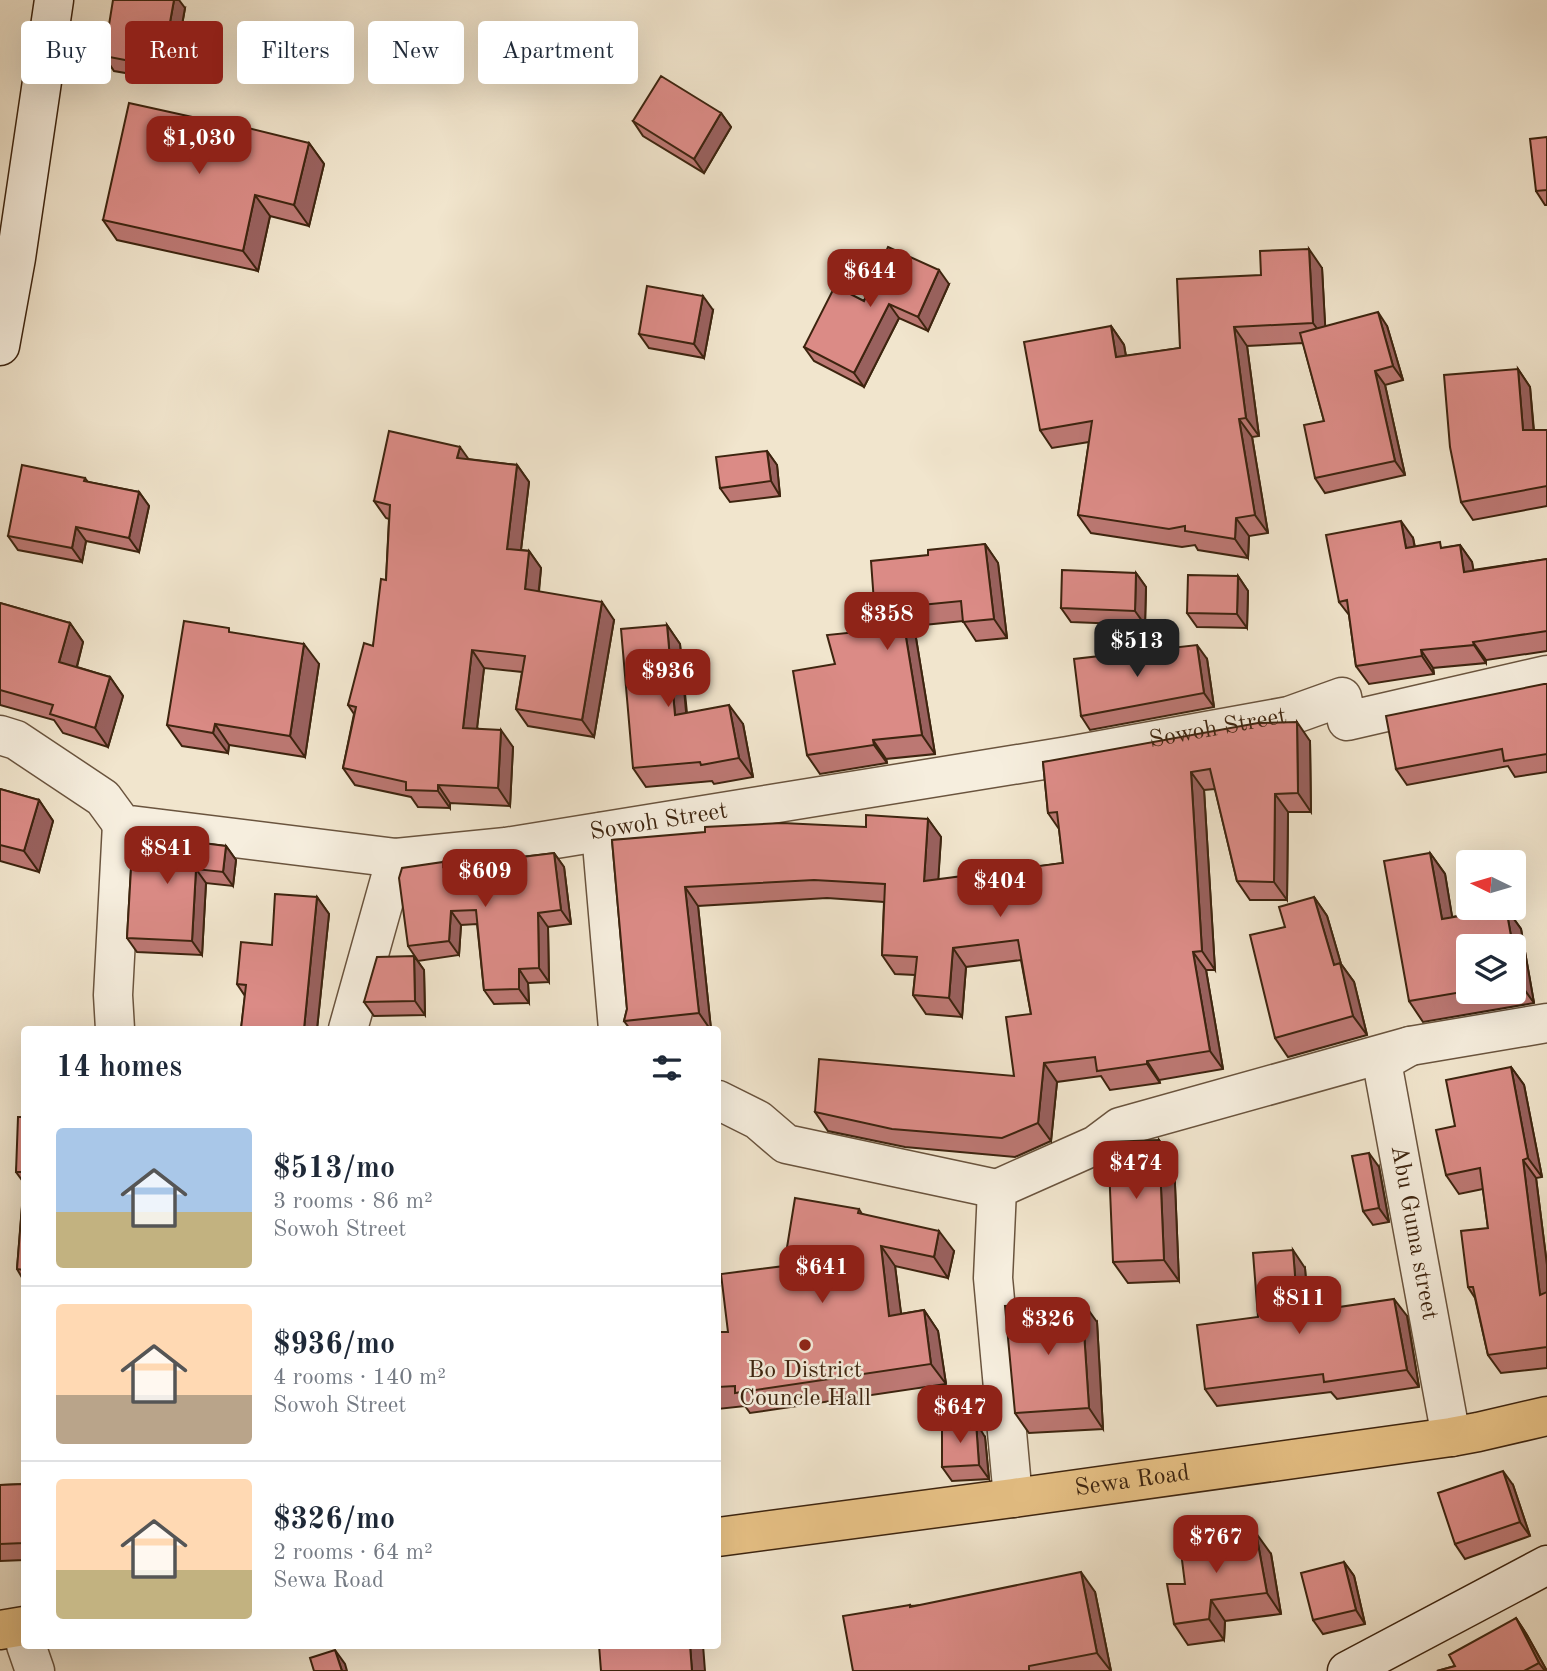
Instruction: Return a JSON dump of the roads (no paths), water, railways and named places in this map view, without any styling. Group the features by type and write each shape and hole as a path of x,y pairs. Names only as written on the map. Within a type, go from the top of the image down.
{"main road":[{"name":"Sewa Road","path":"721,1536 1451,1437 1547,1416"}],"street":[{"path":"0,346 16,258 54,0"},
{"name":"Sowoh Street","path":"122,824 396,858 506,847 1068,756 1289,716 1342,697 1347,721 1547,675"},
{"path":"0,735 16,740 103,798 122,824 113,996 115,1026"},
{"path":"601,832 618,1026"},
{"path":"349,1026 396,858"},
{"path":"721,1102 758,1120 786,1144 996,1189 1097,1145 1120,1126 1410,1046 1547,1023"},
{"name":"Abu Guma street","path":"1410,1046 1382,1062 1451,1437"},
{"path":"996,1189 993,1278 1013,1498"},
{"path":"1347,1671 1544,1569"},
{"path":"25,1649 35,1671"}],"place":[{"name":"Bo District Councle Hall","path":"805,1345"}]}
